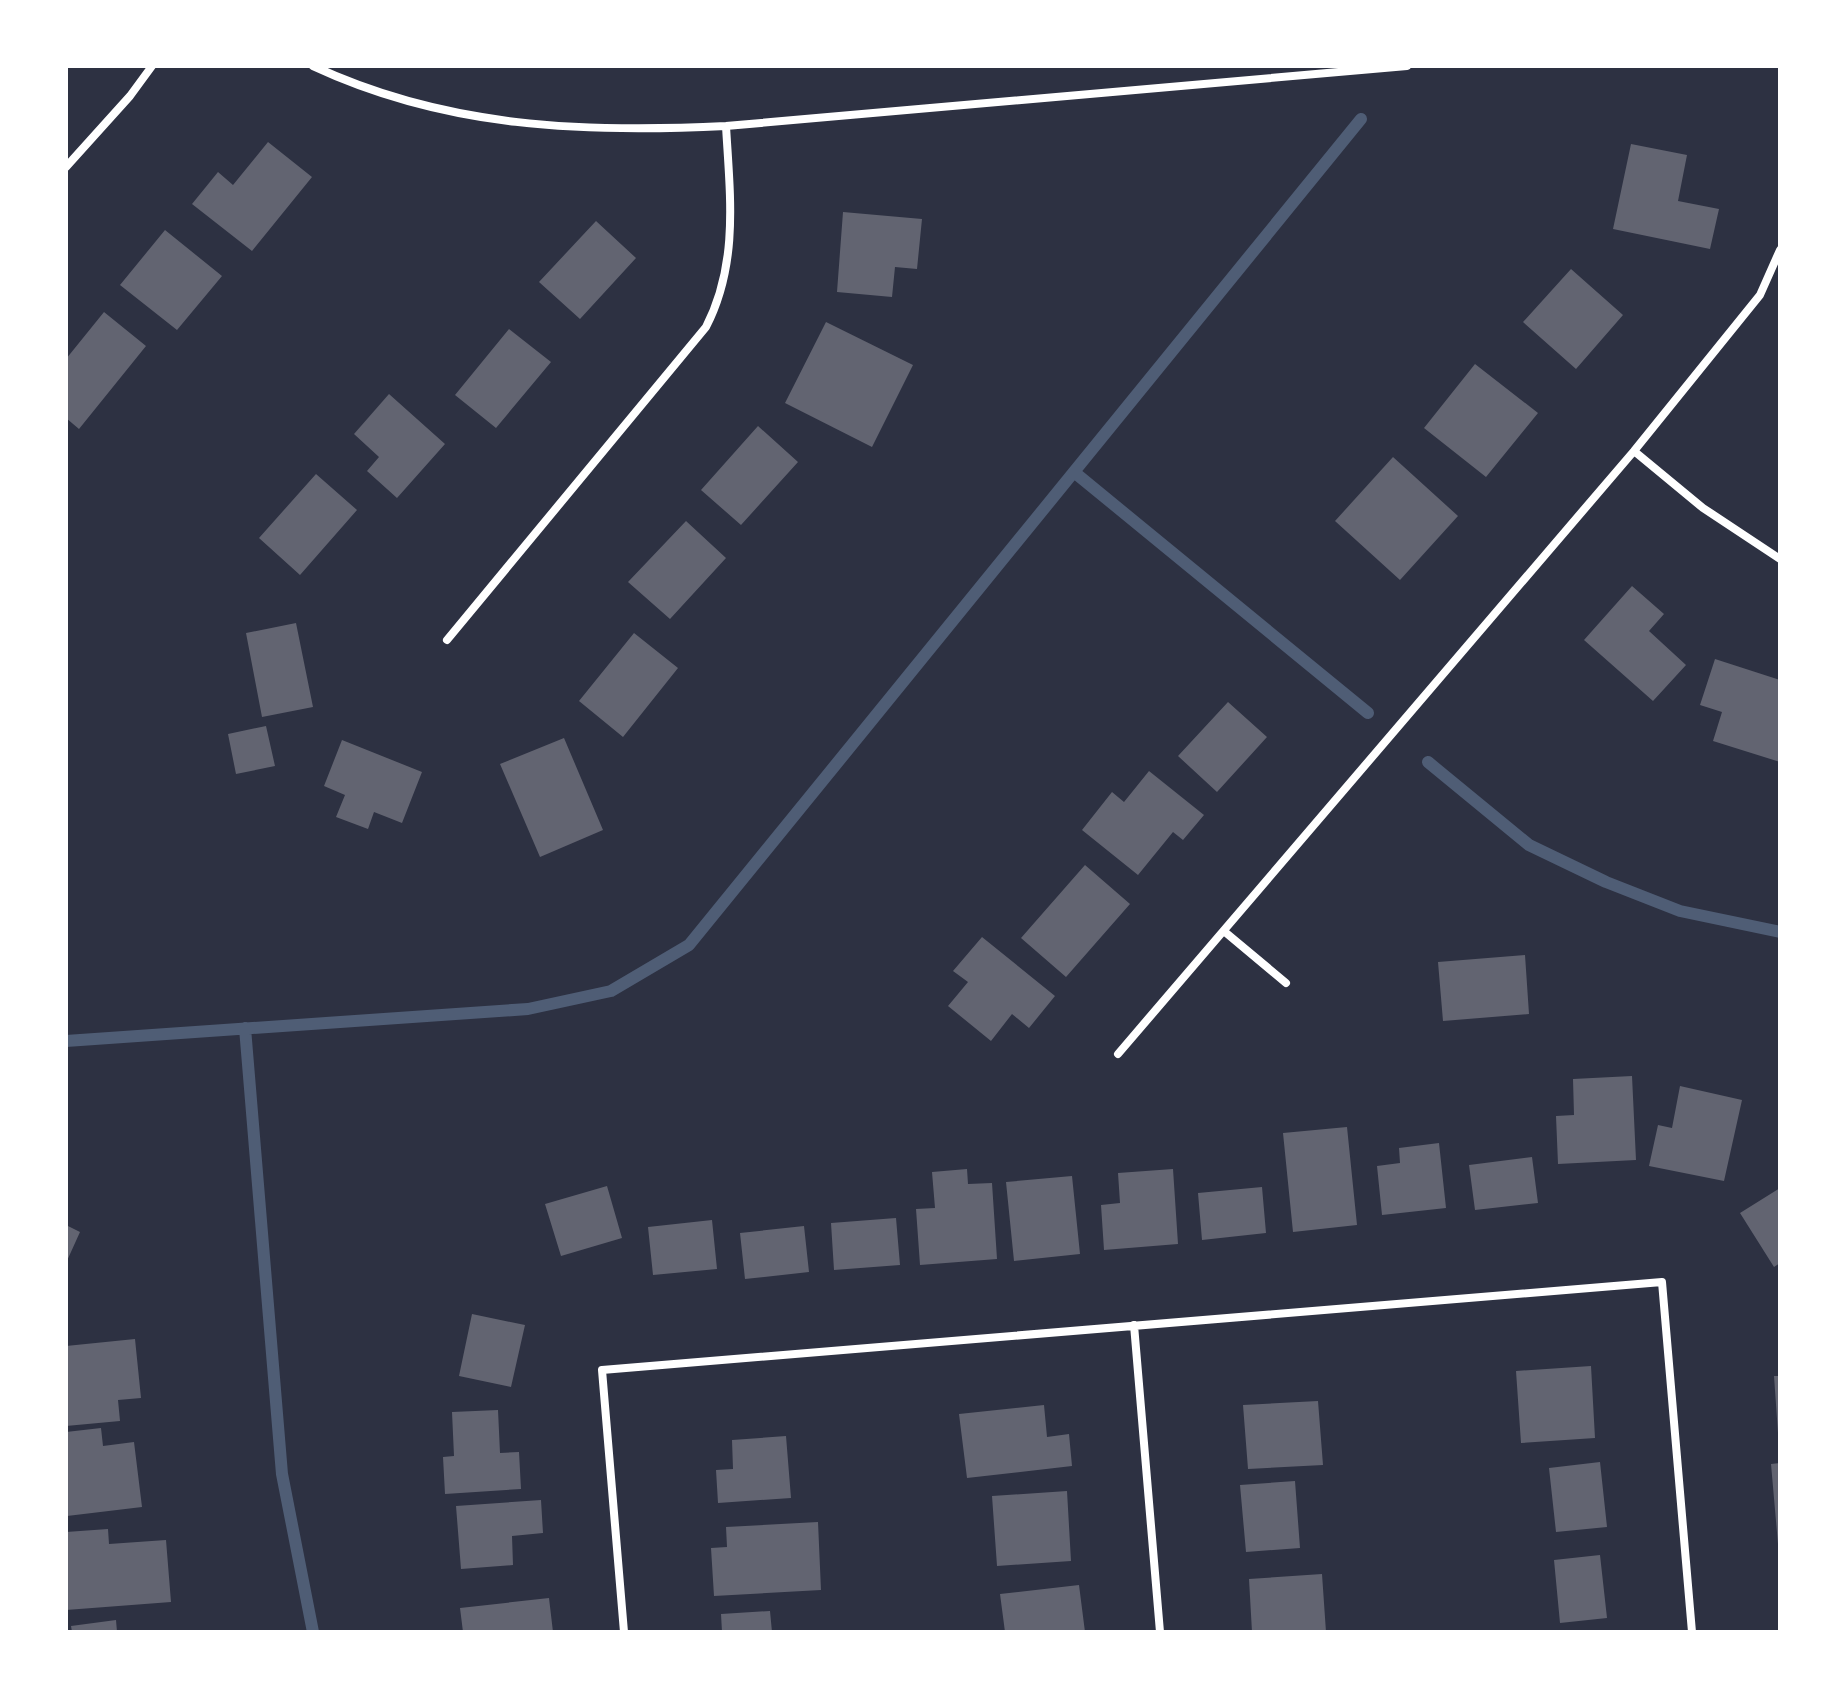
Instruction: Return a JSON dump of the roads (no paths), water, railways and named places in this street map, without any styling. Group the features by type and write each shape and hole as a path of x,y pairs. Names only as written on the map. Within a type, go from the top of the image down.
{"street":[{"path":"66,167 130,96 152,66"},
{"path":"313,66 351,83 407,101 548,128 628,131 726,126 1407,66"},
{"path":"447,640 706,327 719,301 728,270 732,223 726,126"},
{"path":"1118,1054 1634,451 1760,295 1780,250"},
{"path":"1634,451 1703,508 1780,559"},
{"path":"1225,932 1286,983"},
{"path":"624,1632 602,1370 1662,1282 1692,1632"},
{"path":"1134,1325 1160,1632"}],"waterway":[{"path":"66,1041 528,1009 611,991 689,945 1361,119"},
{"path":"1074,472 1368,713"},
{"path":"1428,762 1529,845 1606,882 1680,911 1780,932"},
{"path":"245,1028 282,1474 313,1632"}]}
